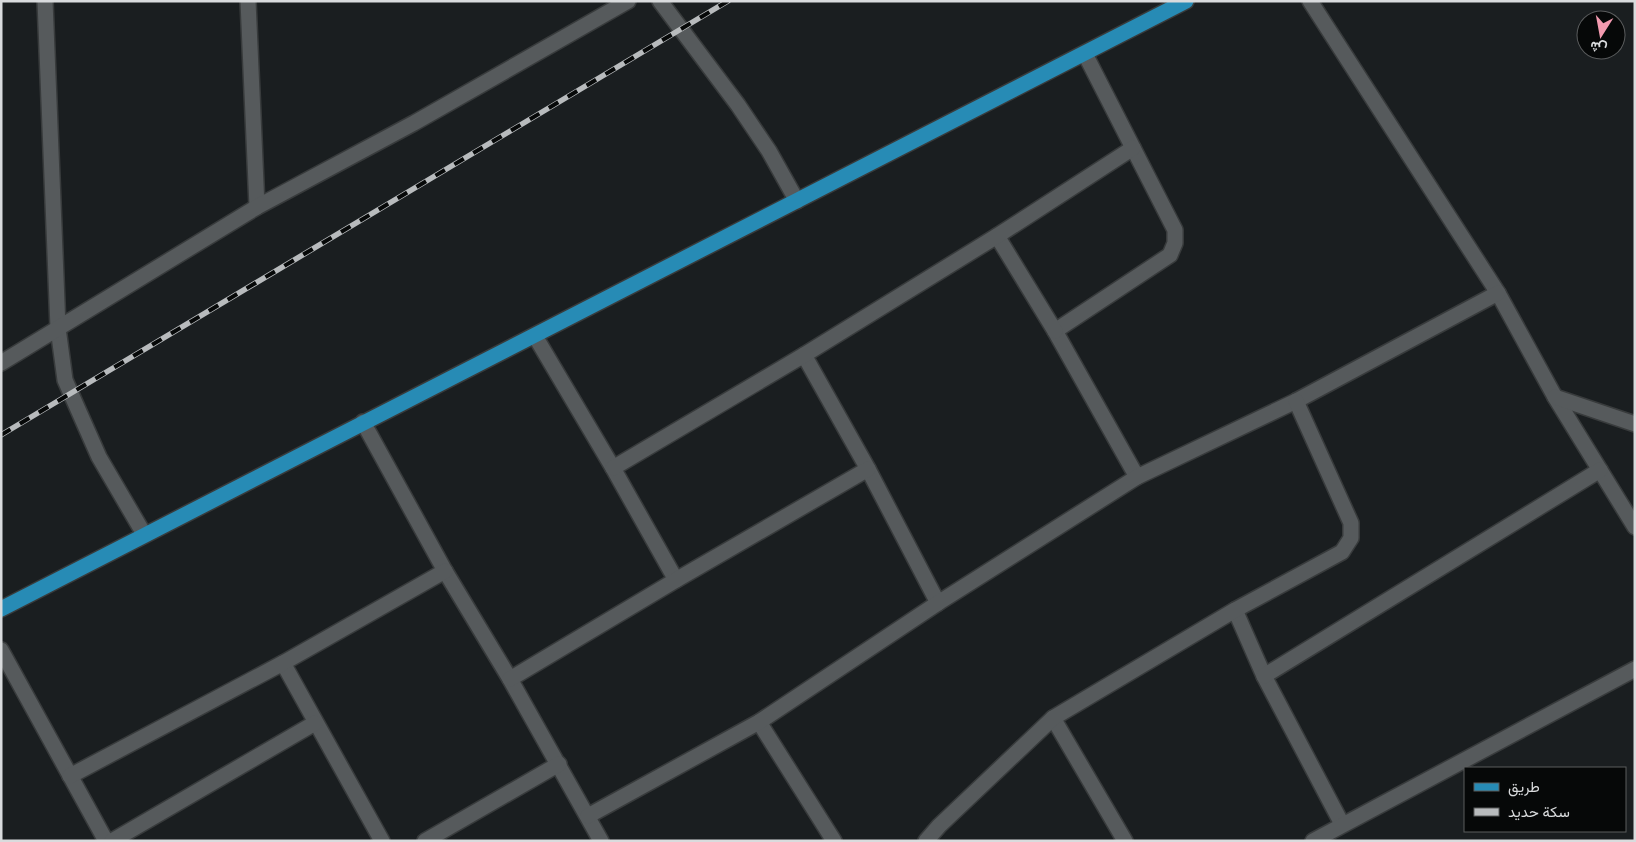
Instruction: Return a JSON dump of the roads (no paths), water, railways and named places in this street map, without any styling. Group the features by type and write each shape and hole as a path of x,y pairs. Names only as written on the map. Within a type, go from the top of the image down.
{"main road":[{"path":"1,608 797,202 1186,1"}],"street":[{"path":"45,1 58,328 65,380 99,457 144,534"},
{"path":"248,1 257,207"},
{"path":"1,363 257,207 414,124 628,1"},
{"path":"660,1 738,105 769,151 797,202"},
{"path":"1310,1 1498,293 1555,397 1635,527"},
{"path":"1055,331 1170,255 1175,243 1175,230 1085,54"},
{"path":"613,468 804,355 996,236 1133,148"},
{"path":"996,236 1055,331 1137,477"},
{"path":"588,816 760,722 938,603 1137,477 1296,401 1498,293"},
{"path":"535,336 676,580"},
{"path":"804,355 868,469 938,603"},
{"path":"1555,397 1635,424"},
{"path":"926,841 1053,718 1235,610 1342,552 1351,538 1351,523 1296,401"},
{"path":"363,422 445,571 510,679 602,841"},
{"path":"510,679 868,469"},
{"path":"1264,676 1600,470"},
{"path":"70,776 282,663 445,571"},
{"path":"1235,610 1264,676 1342,824"},
{"path":"1,650 106,841"},
{"path":"282,663 382,841"},
{"path":"1313,841 1635,669"},
{"path":"1053,718 1125,841"},
{"path":"760,722 834,841"},
{"path":"112,841 316,723"},
{"path":"425,841 559,764"}],"railway":[{"path":"1,435 728,1"}]}
